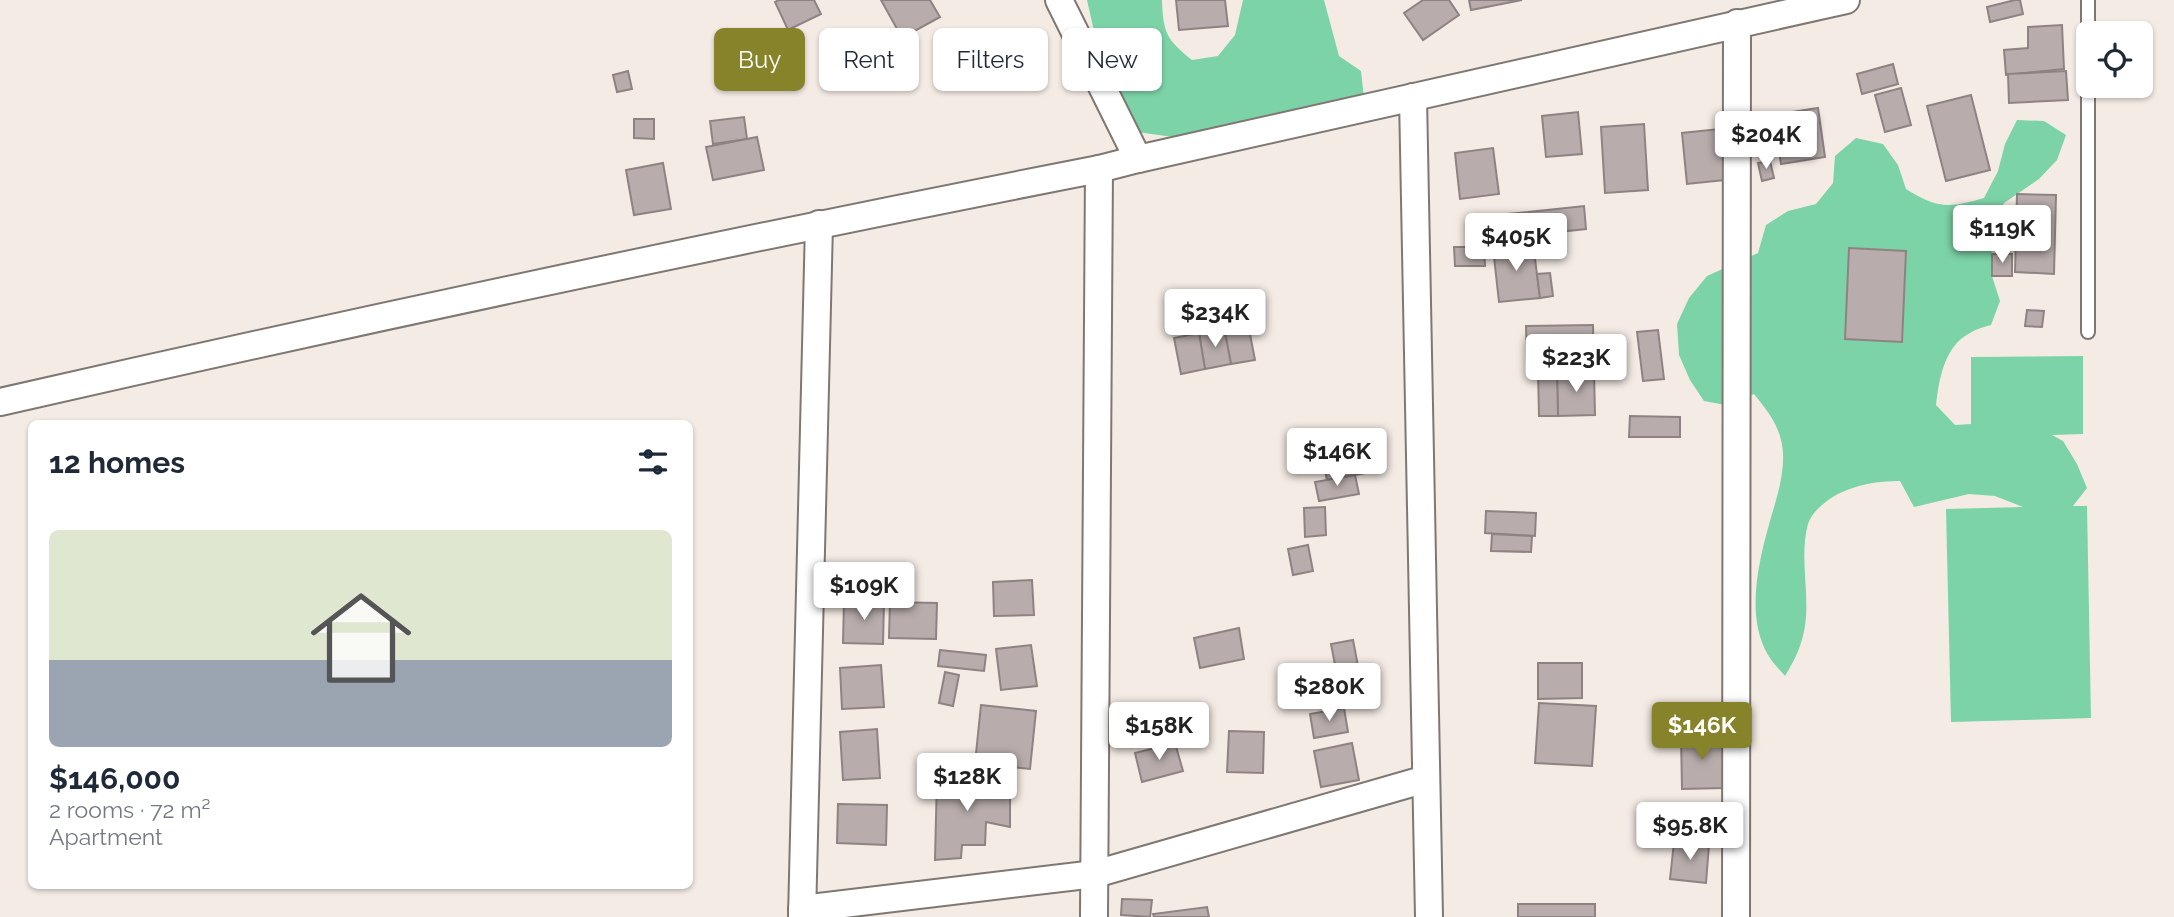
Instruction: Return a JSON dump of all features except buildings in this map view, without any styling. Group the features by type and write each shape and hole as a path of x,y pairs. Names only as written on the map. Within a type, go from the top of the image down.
{"street":[{"path":"1059,0 1138,159"},
{"path":"0,402 229,350 819,224 1099,169 1846,0"},
{"path":"1736,917 1737,23"},
{"path":"1412,97 1429,917"},
{"path":"1094,917 1099,169"},
{"path":"819,224 802,913 1095,874 1426,779"}],"lane":[{"path":"2088,0 2088,21"},
{"path":"2088,98 2088,331"}],"green space":[{"path":"1087,0 1162,0 1168,35 1192,60 1218,56 1235,35 1243,0 1324,0 1339,56 1361,71 1364,98 1203,138 1130,131 1114,91 1162,91 1162,28 1093,28"},
{"path":"2017,120 2044,121 2066,135 2057,160 2039,179 2004,203 1991,225 1992,276 2000,301 1991,325 1975,330 1954,346 1944,364 1936,405 1955,425 1971,424 1971,357 2083,356 2083,434 2052,435 2063,441 2087,488 2073,506 2087,506 2091,718 1951,722 1946,509 2023,507 1995,496 1969,494 1914,507 1900,481 1861,485 1829,499 1816,510 1808,524 1804,549 1805,626 1798,652 1785,676 1770,658 1761,639 1756,603 1759,566 1781,477 1783,449 1779,433 1754,394 1731,406 1704,401 1690,380 1679,355 1677,324 1689,298 1707,276 1758,253 1766,225 1788,211 1816,204 1833,183 1835,156 1856,138 1883,144 1898,165 1906,189 1936,203 1962,204 1984,198 1998,171 2005,144"}]}
